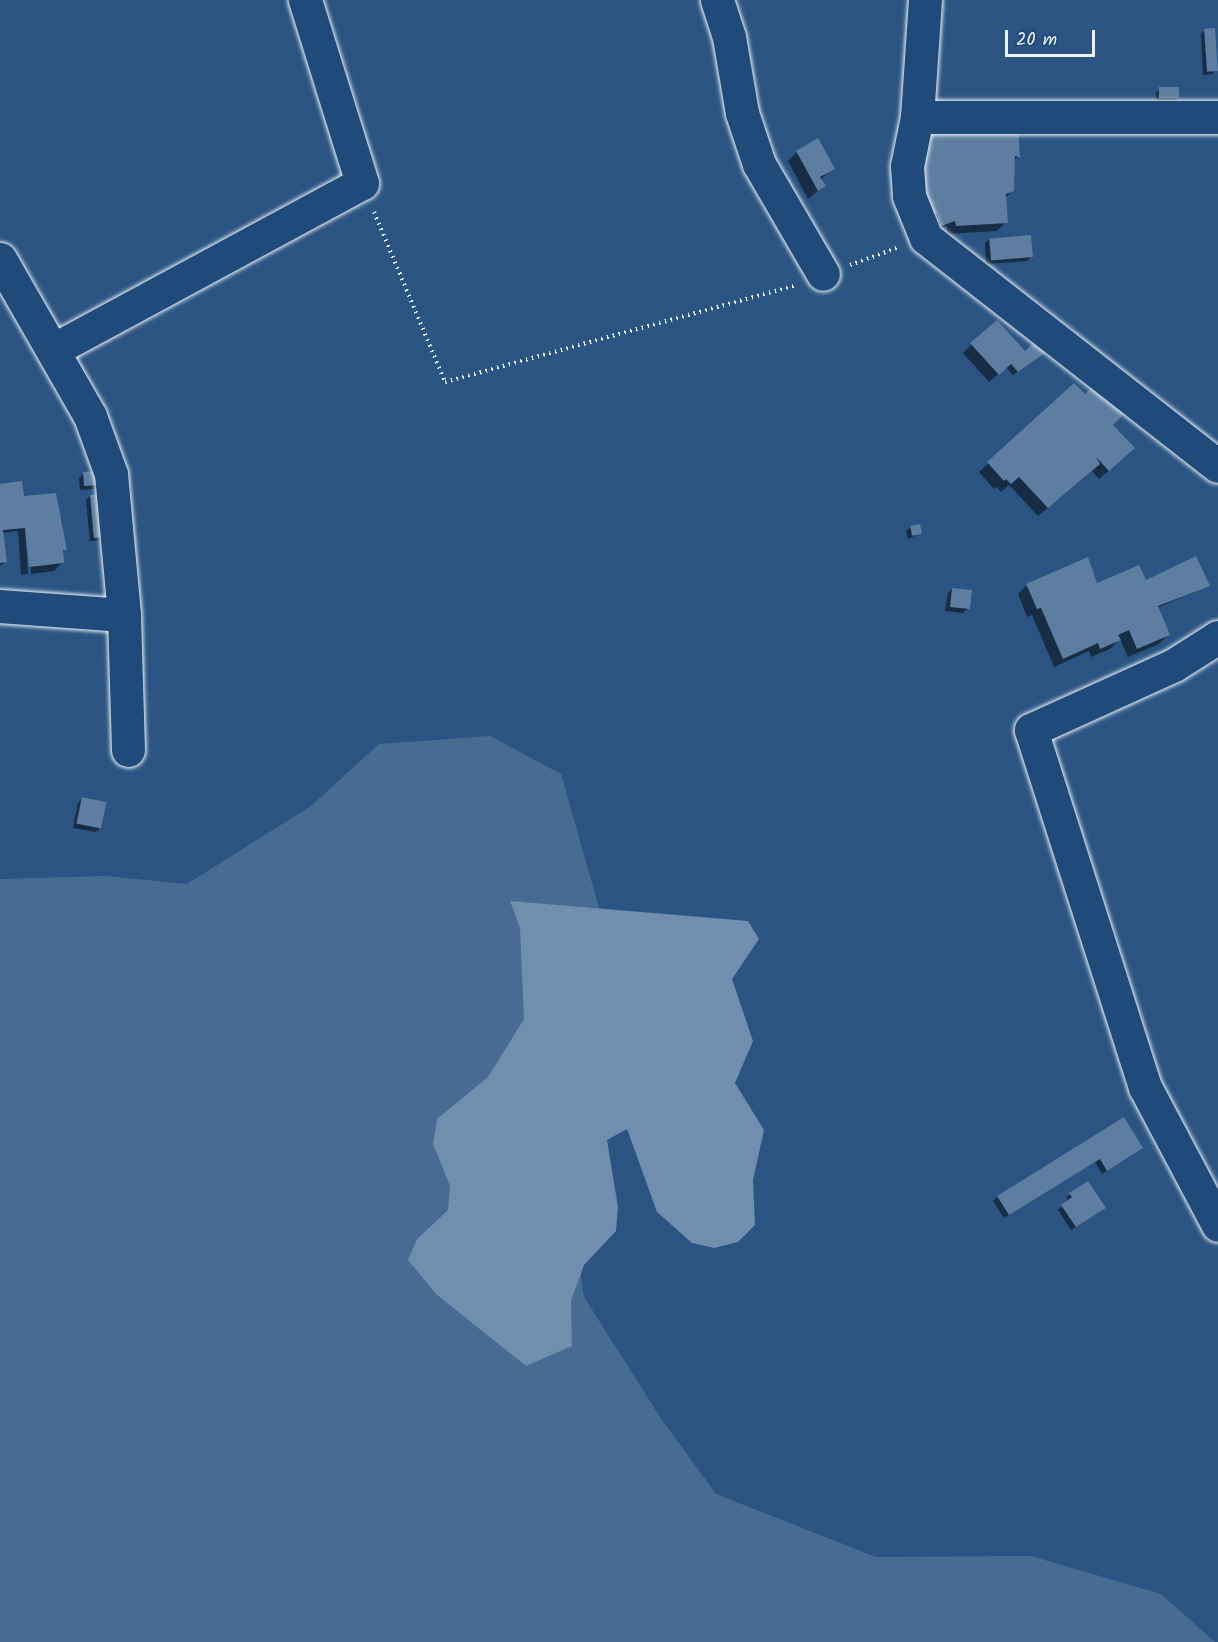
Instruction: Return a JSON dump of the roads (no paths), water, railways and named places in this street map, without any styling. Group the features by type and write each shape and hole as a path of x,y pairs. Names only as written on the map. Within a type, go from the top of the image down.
{"street":[{"path":"53,350 362,183 305,0"},
{"path":"717,0 729,37 742,113 759,164 823,274"},
{"path":"925,0 917,117 907,166 909,196 926,238 1218,465"},
{"path":"917,117 1218,117"},
{"path":"0,259 90,416 111,474 124,615 128,750"},
{"path":"0,606 124,615"},
{"path":"1218,637 1174,665 1031,730 1145,1087 1218,1225"}]}
